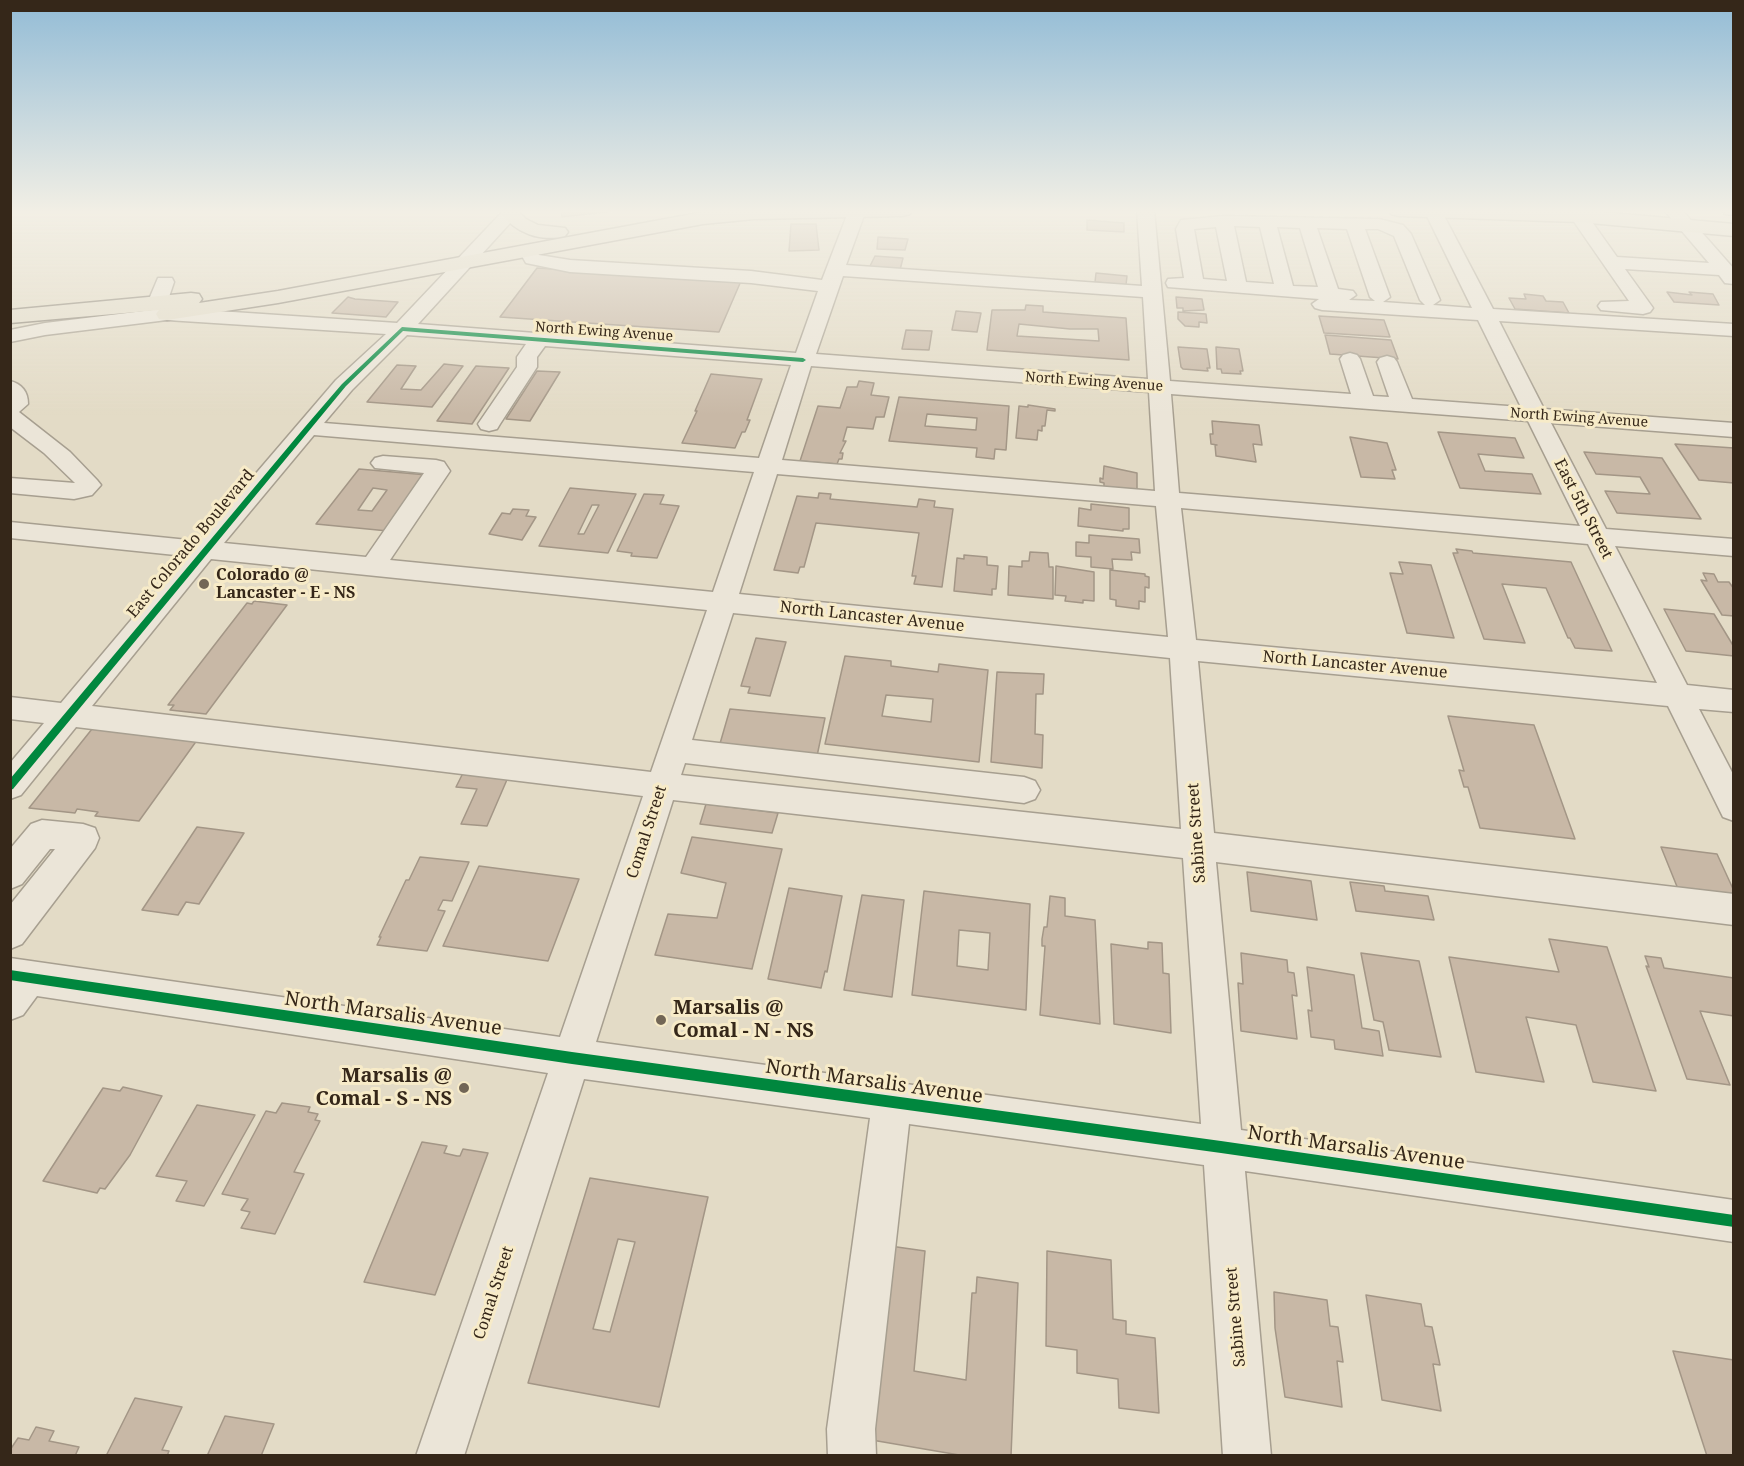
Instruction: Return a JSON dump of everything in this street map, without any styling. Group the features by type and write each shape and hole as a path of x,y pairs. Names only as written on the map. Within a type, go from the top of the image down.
{"main road":[{"path":"12,320 255,288 307,278"},
{"path":"162,299 383,278"},
{"path":"374,280 416,282 428,287 434,294"}],"street":[{"name":"East Colorado Boulevard","path":"10,786 205,549 344,385 402,329 449,278"},
{"name":"Comal Street","path":"440,1455 832,278"},
{"path":"840,278 1153,294"},
{"name":"Sabine Street","path":"1152,278 1247,1455"},
{"path":"1194,278 1195,285"},
{"path":"1236,278 1238,287"},
{"path":"1282,278 1285,291"},
{"path":"1321,278 1326,299"},
{"path":"1373,278 1380,297"},
{"path":"1421,278 1430,300"},
{"name":"East 5th Street","path":"1468,278 1734,808"},
{"path":"1604,306 1643,308 1622,278"},
{"path":"1008,296 1153,294 1195,285 1238,287 1285,291 1326,299 1483,309 1734,330"},
{"path":"1326,299 1380,297 1430,300 1483,309"},
{"name":"North Ewing Avenue","path":"162,299 402,329 1734,430"},
{"path":"489,424 526,367 527,357 538,340"},
{"path":"1350,359 1364,402"},
{"path":"1387,362 1403,405"},
{"path":"10,387 17,395 17,404 10,409"},
{"path":"10,416 38,436 89,485 84,490 74,490 10,485"},
{"path":"307,428 769,465 1734,548"},
{"path":"373,566 438,471 436,467 383,463"},
{"name":"North Lancaster Avenue","path":"10,530 1183,649 1734,701"},
{"path":"10,708 663,786 1197,845 1734,910"},
{"path":"675,750 1024,790"},
{"path":"10,874 42,834 83,837 10,933"},
{"path":"10,883 45,888"},
{"name":"North Marsalis Avenue","path":"16,986 572,1058 1221,1147 1734,1221"},
{"path":"852,1455 850,1429 892,1102"}],"building":[{"path":"529,278 700,278 741,281 719,332 500,317"},
{"path":"1095,278 1127,278 1126,285 1095,282"},
{"path":"1667,292 1692,295 1689,292 1713,294 1719,305 1674,302"},
{"path":"1524,294 1543,296 1546,301 1563,302 1569,313 1515,309 1509,298 1526,299"},
{"path":"348,297 398,302 386,317 332,313"},
{"path":"1176,297 1202,299 1204,310 1183,311 1183,308 1177,308"},
{"path":"1026,305 1043,306 1043,312 1126,318 1129,360 987,350 992,310 1025,310","holes":["1019,324 1098,329 1099,341 1017,336"]},
{"path":"956,311 981,313 977,332 952,330"},
{"path":"1178,312 1206,314 1207,323 1199,322 1199,327 1185,326 1178,319"},
{"path":"1319,316 1384,320 1390,337 1324,333"},
{"path":"906,330 932,331 929,350 902,349"},
{"path":"1325,335 1391,340 1398,359 1330,354"},
{"path":"1178,347 1207,349 1210,368 1207,368 1208,371 1183,369"},
{"path":"1216,347 1239,349 1243,371 1240,371 1241,374 1222,373 1221,369 1217,369"},
{"path":"444,364 463,366 432,407 367,402 397,365 416,366 401,389 421,390"},
{"path":"476,366 509,368 472,424 437,421"},
{"path":"537,371 560,372 530,421 506,419"},
{"path":"711,374 762,379 747,420 750,420 735,448 682,443"},
{"path":"859,381 874,383 871,395 889,397 884,417 876,417 873,429 847,427 843,441 846,441 840,453 843,453 842,459 839,459 837,464 800,461 818,406 840,408 847,387 857,387"},
{"path":"899,397 1009,406 1006,450 995,449 994,459 976,457 977,448 889,441","holes":["927,414 977,418 976,430 925,426"]},
{"path":"1028,405 1055,409 1055,411 1047,410 1045,426 1042,426 1042,431 1038,430 1037,440 1016,438 1019,406 1028,407"},
{"path":"1212,421 1259,425 1262,445 1253,444 1256,462 1216,456 1215,445 1217,445 1211,444"},
{"path":"1438,432 1515,438 1524,458 1478,454 1485,471 1532,474 1541,494 1460,488"},
{"path":"1350,437 1387,443 1396,470 1392,470 1395,479 1361,477"},
{"path":"1675,444 1734,448 1734,483 1699,480"},
{"path":"1584,452 1662,458 1701,519 1617,513 1605,491 1650,494 1640,477 1596,474"},
{"path":"1104,466 1137,473 1137,491 1104,487 1100,478 1103,479"},
{"path":"359,469 427,475 388,531 316,524","holes":["373,488 387,490 372,511 358,510"]},
{"path":"570,488 636,494 608,553 539,546","holes":["592,505 599,505 584,534 578,534"]},
{"path":"819,493 831,494 830,499 917,507 919,499 935,501 934,507 953,509 942,587 914,584 916,576 912,576 919,533 816,523 804,567 800,567 798,573 774,570 797,496 818,498"},
{"path":"644,494 664,495 660,504 679,506 657,558 631,556 632,553 617,551"},
{"path":"1091,504 1129,508 1129,529 1123,529 1123,531 1078,526 1079,508 1091,510"},
{"path":"513,509 529,510 526,516 536,517 522,540 489,534 502,513 510,514"},
{"path":"1089,535 1139,539 1140,553 1131,552 1132,560 1112,559 1113,569 1091,567 1091,557 1076,556 1076,542 1089,543"},
{"path":"1456,549 1473,553 1571,562 1612,651 1575,648 1568,638 1546,588 1502,584 1525,643 1484,639 1453,553 1458,553"},
{"path":"1030,552 1048,553 1049,567 1053,567 1053,599 1008,595 1009,566 1022,567 1022,561 1029,561"},
{"path":"964,555 987,557 987,565 998,566 996,589 992,589 992,595 954,591 957,558 964,559"},
{"path":"1399,562 1431,565 1454,638 1407,633 1390,573 1403,574"},
{"path":"1056,566 1094,572 1094,601 1083,600 1083,603 1065,601 1066,596 1055,595"},
{"path":"1110,570 1145,574 1149,577 1149,588 1145,587 1145,602 1139,601 1139,609 1116,606 1116,600 1110,599"},
{"path":"1703,573 1714,574 1718,582 1729,582 1734,589 1734,616 1722,615 1701,580 1707,581"},
{"path":"254,601 287,605 206,714 170,710 174,705 168,705 247,603 252,604"},
{"path":"1664,609 1714,614 1734,647 1734,656 1686,651"},
{"path":"756,638 786,642 770,696 748,693 750,687 741,686"},
{"path":"845,656 891,661 891,666 938,672 939,664 988,670 979,762 825,744","holes":["886,695 933,699 931,722 882,716"]},
{"path":"997,672 1044,674 1043,694 1036,694 1035,734 1043,735 1042,768 991,762"},
{"path":"730,709 825,718 817,756 719,747"},
{"path":"1448,716 1534,725 1575,839 1480,828 1468,787 1464,787 1459,770 1464,771"},
{"path":"96,724 200,736 139,821 95,816 98,812 77,809 75,813 29,808"},
{"path":"464,771 509,775 487,826 461,824 477,789 456,787"},
{"path":"706,804 778,813 772,833 700,824"},
{"path":"197,827 244,833 199,904 186,902 178,915 142,910"},
{"path":"692,837 782,849 752,969 655,955 668,914 717,918 726,883 681,873"},
{"path":"1661,847 1717,854 1734,891 1734,901 1680,894"},
{"path":"420,857 469,862 452,901 443,900 438,910 445,911 427,951 377,945 406,880 409,880"},
{"path":"479,866 579,879 548,961 443,946"},
{"path":"1247,872 1311,881 1317,920 1251,911"},
{"path":"1350,882 1384,886 1385,891 1428,896 1434,920 1356,911"},
{"path":"789,888 842,896 827,972 825,971 821,988 768,979"},
{"path":"924,891 1030,904 1026,1010 912,995","holes":["959,930 990,933 988,970 957,966"]},
{"path":"862,895 904,900 892,997 844,990"},
{"path":"1050,896 1065,898 1065,916 1095,920 1100,1024 1040,1015 1045,946 1042,946 1042,939 1044,927 1047,927"},
{"path":"1549,939 1607,947 1656,1091 1593,1082 1576,1025 1526,1017 1544,1082 1476,1072 1449,957 1559,972"},
{"path":"1148,942 1162,943 1163,973 1169,974 1171,1033 1114,1024 1111,944 1148,949"},
{"path":"1241,953 1287,960 1288,972 1294,973 1297,996 1292,995 1297,1039 1241,1031 1238,983 1243,984"},
{"path":"1361,953 1419,961 1441,1057 1389,1050 1383,1022 1374,1020"},
{"path":"1645,956 1661,958 1664,968 1734,978 1734,1016 1700,1011 1730,1085 1687,1079 1646,966 1649,967"},
{"path":"1307,967 1354,975 1362,1028 1379,1031 1383,1056 1335,1049 1334,1040 1311,1037 1308,1010 1312,1011"},
{"path":"123,1087 162,1096 130,1155 105,1189 100,1188 97,1193 43,1181 103,1088 120,1091"},
{"path":"282,1103 310,1107 308,1112 318,1114 315,1120 320,1121 294,1172 304,1174 275,1234 241,1228 250,1212 241,1210 248,1199 222,1194 266,1111 276,1113"},
{"path":"197,1105 255,1115 204,1206 176,1201 187,1181 156,1176"},
{"path":"422,1142 447,1146 444,1153 457,1156 460,1156 463,1149 488,1153 435,1295 364,1282"},
{"path":"590,1178 708,1197 659,1407 528,1383","holes":["618,1239 635,1242 610,1332 593,1329"]},
{"path":"883,1245 925,1251 914,1371 966,1380 972,1293 976,1293 977,1277 1018,1283 1011,1456 965,1456 860,1438"},
{"path":"1047,1251 1111,1260 1113,1319 1126,1321 1126,1334 1155,1338 1159,1413 1119,1408 1118,1379 1077,1373 1077,1350 1046,1346"},
{"path":"1274,1292 1327,1300 1330,1326 1338,1327 1343,1362 1337,1361 1342,1407 1285,1397 1275,1328"},
{"path":"1366,1295 1421,1304 1425,1326 1432,1327 1440,1365 1433,1364 1441,1411 1382,1400"},
{"path":"1673,1351 1734,1360 1734,1456 1707,1456"},
{"path":"135,1398 182,1407 162,1450 169,1451 167,1456 106,1456"},
{"path":"225,1416 274,1424 261,1456 207,1456"},
{"path":"36,1427 54,1431 49,1441 79,1447 75,1456 10,1456 10,1450 18,1438 29,1440"}],"cycle path":[{"path":"10,786 307,428 344,385 402,329 803,360"},
{"path":"10,975 572,1058 1221,1147 1734,1221"}],"place":[{"name":"Colorado @ Lancaster - E - NS","path":"204,584"},
{"name":"Marsalis @ Comal - N - NS","path":"661,1020"},
{"name":"Marsalis @ Comal - S - NS","path":"464,1088"}]}
